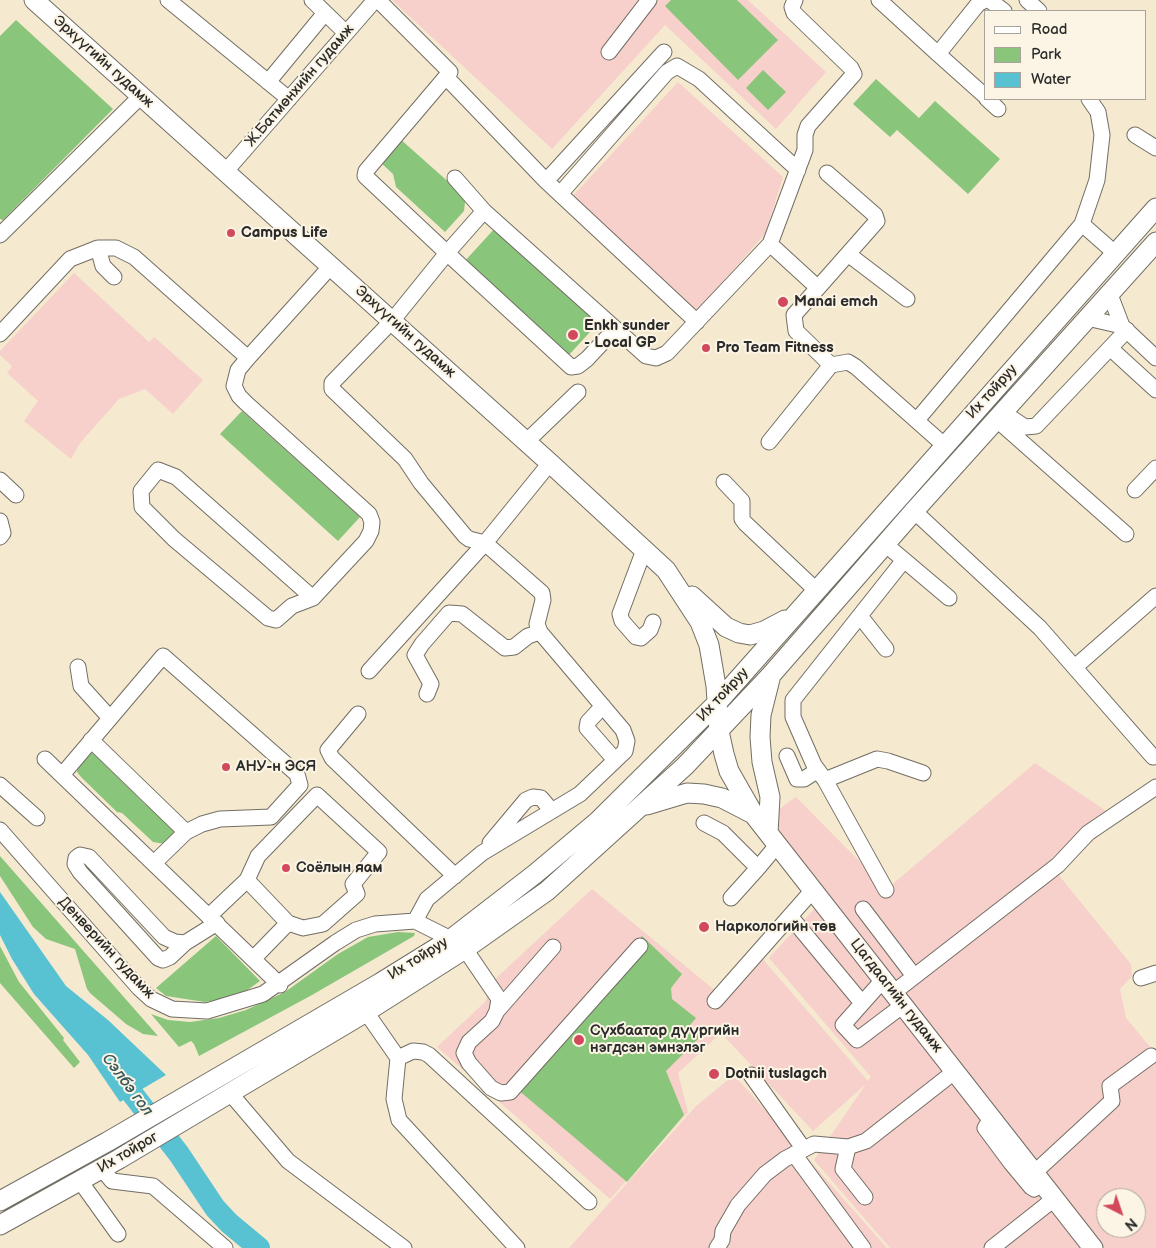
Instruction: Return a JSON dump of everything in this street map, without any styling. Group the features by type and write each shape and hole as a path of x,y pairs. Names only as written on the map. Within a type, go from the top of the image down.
{"main road":[{"name":"Эрхүүгийн гудамж","path":"34,0 550,463 666,570 700,622 709,645 717,702"},
{"name":"Их тойруу","path":"224,1097 366,1012 458,944 535,874 598,821 717,702 1156,208"},
{"name":"Их тойруу","path":"206,1084 458,944 547,891 642,807 719,731 771,676 914,511 1109,292 1156,242"},
{"path":"666,570 726,627 739,633 750,635 764,631 797,614"},
{"path":"771,676 760,722 762,762 770,797 773,839"},
{"name":"Цагдаагийн гудамж","path":"717,702 719,731 729,771 754,815 1093,1248"},
{"path":"642,807 687,793 704,794 722,798 754,815"},
{"name":"Их тойрог","path":"0,1201 107,1142 206,1084"},
{"name":"Их тойрог","path":"0,1225 102,1169 224,1097"}],"street":[{"path":"168,0 288,99"},
{"path":"312,0 346,33"},
{"path":"377,0 450,72 447,78 366,171 365,176 571,366 578,366 587,359 615,329"},
{"name":"Ж.Батмөнхийн гудамж","path":"226,171 377,0"},
{"path":"609,52 649,0"},
{"path":"455,178 484,211 646,356 656,358 667,353 770,244 805,150 805,136 808,126 854,74 851,68 794,13 792,7 795,0"},
{"path":"879,0 984,96"},
{"path":"1027,0 1038,10"},
{"path":"938,54 978,4 993,3"},
{"path":"268,82 325,13"},
{"path":"546,181 664,52"},
{"path":"560,194 667,72 677,66 699,79 798,170"},
{"path":"447,78 546,181 697,322"},
{"path":"0,234 141,96"},
{"path":"917,420 1082,224 1097,180 1102,135 1098,112 1090,100"},
{"path":"1134,135 1156,148"},
{"path":"827,173 875,215 877,221 794,315 796,332 831,365"},
{"path":"484,211 392,321 332,383 332,390 405,459 421,483 469,540 485,543 542,593 544,600 536,624 540,632 623,730 627,741 625,751 580,794 482,853 427,899 415,921 458,944 499,999 498,1011"},
{"path":"1082,224 1116,254"},
{"path":"770,244 818,288"},
{"path":"0,334 70,259 98,248 116,248 134,257 248,358"},
{"path":"98,248 103,266 114,277"},
{"path":"848,254 907,299"},
{"path":"313,598 176,477 158,470 141,491 142,507 155,522 268,618 276,620 292,606 313,598 366,541 371,531 372,522 370,514 238,396 234,386 238,370 331,266"},
{"path":"1109,292 1125,328 1156,358"},
{"path":"1087,318 1125,328"},
{"path":"1000,416 1025,427 1036,426 1110,348 1125,328"},
{"path":"1110,348 1156,390"},
{"path":"769,442 831,365 848,362 944,445"},
{"path":"526,442 578,392"},
{"path":"1000,416 1126,534"},
{"path":"369,671 485,543 550,463"},
{"path":"1136,490 1156,468"},
{"path":"0,480 16,495"},
{"path":"724,482 742,501 742,519 744,523 817,591"},
{"path":"914,511 1040,628 1153,757"},
{"path":"0,520 3,533 0,537"},
{"path":"885,544 949,598"},
{"path":"644,550 620,614 622,621 636,638 641,638 650,630 653,622"},
{"path":"886,890 822,775 793,717 793,700 904,560"},
{"path":"1075,667 1156,596"},
{"path":"427,694 431,684 415,655 422,644 449,614 462,614 505,648 514,647 528,636 540,632"},
{"path":"860,616 886,649"},
{"path":"62,775 163,656 297,774 300,785 271,817 220,820 202,824 186,832 154,864"},
{"path":"78,667 81,686 110,718"},
{"path":"603,706 588,722 586,728 615,760"},
{"path":"358,714 328,750 332,758 455,876"},
{"path":"91,740 186,832"},
{"path":"787,756 797,779 822,775 876,760 888,761 924,773"},
{"path":"45,759 280,985"},
{"path":"0,785 37,818"},
{"path":"893,993 862,1003 843,1025 857,1040 893,993 1058,865 1088,834 1156,787"},
{"path":"185,943 175,942 164,937 89,857 80,854 76,858 75,864 80,872 158,958 163,960 170,957 213,919 247,880 258,856 317,794 379,852 353,884 357,894 323,924 303,928 288,923 247,880"},
{"path":"482,853 526,800 533,797 541,798 552,810"},
{"path":"704,823 723,833 758,868"},
{"name":"Денверийн гудамж","path":"0,830 139,988 160,1005 182,1011 207,1011 244,1002 280,985 335,943 356,930 375,924 415,921"},
{"path":"731,898 758,868 773,839"},
{"path":"715,1001 813,890"},
{"path":"863,909 914,976"},
{"path":"790,916 862,1003"},
{"path":"253,959 288,923"},
{"path":"553,947 498,1011 492,1021 469,1042 464,1053 469,1063 492,1088 501,1092 510,1092 640,946"},
{"path":"1141,978 1156,973"},
{"path":"366,1012 398,1058 394,1098 399,1120 517,1248"},
{"path":"398,1058 413,1050 429,1055 589,1202"},
{"path":"1038,1178 1112,1101 1110,1086 1151,1056"},
{"path":"717,1248 722,1240 722,1231 738,1205 765,1174 798,1151 814,1144 848,1147 866,1142 954,1072"},
{"path":"751,1075 798,1151 863,1248"},
{"path":"224,1097 288,1161 404,1248"},
{"path":"848,1147 843,1170 865,1197"},
{"path":"102,1169 112,1181 153,1186 225,1248"},
{"path":"80,1181 118,1234"},
{"path":"992,1248 1054,1199"}],"shaded area":[{"path":"392,0 748,0 826,72 776,129 665,25 552,149"},
{"path":"678,82 783,177 765,234 696,312 572,197"},
{"path":"74,273 149,342 154,337 203,380 173,414 145,389 119,399 80,443 71,459 24,421 38,401 7,373 12,366 0,355 0,351"},
{"path":"1035,763 1118,819 1057,873 1131,964 1132,976 1120,989 1126,1018 1156,1054 1156,1248 890,1248 814,1160 866,1084 813,1131 721,1033 678,1073 688,1112 610,1199 437,1047 485,1002 494,980 592,889 723,997 760,956 868,1081 871,1077 769,958 827,895 769,816 796,797 887,889"},
{"path":"734,1075 887,1248 569,1248 696,1106"}],"green space":[{"path":"671,0 737,0 778,40 738,80 665,6"},
{"path":"16,20 113,109 3,220 0,219 0,36"},
{"path":"763,70 786,92 768,110 746,88"},
{"path":"876,79 919,118 935,101 1000,159 968,194 897,130 890,137 853,104"},
{"path":"399,138 462,194 465,202 464,211 445,232 396,187 393,174 379,161"},
{"path":"496,227 600,321 568,356 464,262"},
{"path":"242,411 360,517 338,541 220,434"},
{"path":"89,752 94,754 146,805 156,806 176,824 174,833 165,844 153,842 122,813 117,812 81,777 77,772 78,765"},
{"path":"0,856 158,1036 143,1034 126,1024 90,993 87,989 75,949 46,939 33,927 0,876"},
{"path":"398,932 415,933 414,936 312,995 199,1056 191,1041 179,1047 151,1014 168,1020 190,1022 219,1018 246,1010 285,992 338,954 368,937"},
{"path":"216,936 260,981 246,991 224,999 205,1002 166,996 156,988"},
{"path":"642,936 682,974 671,988 672,999 696,1018 690,1025 701,1036 666,1071 684,1115 627,1182 510,1083"},
{"path":"0,946 19,982 64,1038 63,1040 80,1062 74,1068 0,983"}],"water":[{"path":"0,892 66,986 108,1020 166,1075 120,1102 88,1055 34,994 12,959 0,935"}],"waterway":[{"name":"Сэлбэ гол","path":"114,1070 179,1154 215,1208 229,1223 259,1248"}],"place":[{"name":"Campus Life","path":"231,233"},
{"name":"Manai emch","path":"783,302"},
{"name":"Enkh sunder - Local GP","path":"573,335"},
{"name":"Pro Team Fitness","path":"706,348"},
{"name":"АНУ-н ЭСЯ","path":"226,767"},
{"name":"Соёлын яам","path":"286,868"},
{"name":"Наркологийн төв","path":"704,927"},
{"name":"Сүхбаатар дүүргийн нэгдсэн эмнэлэг","path":"579,1040"},
{"name":"Dotnii tuslagch","path":"714,1074"}]}
